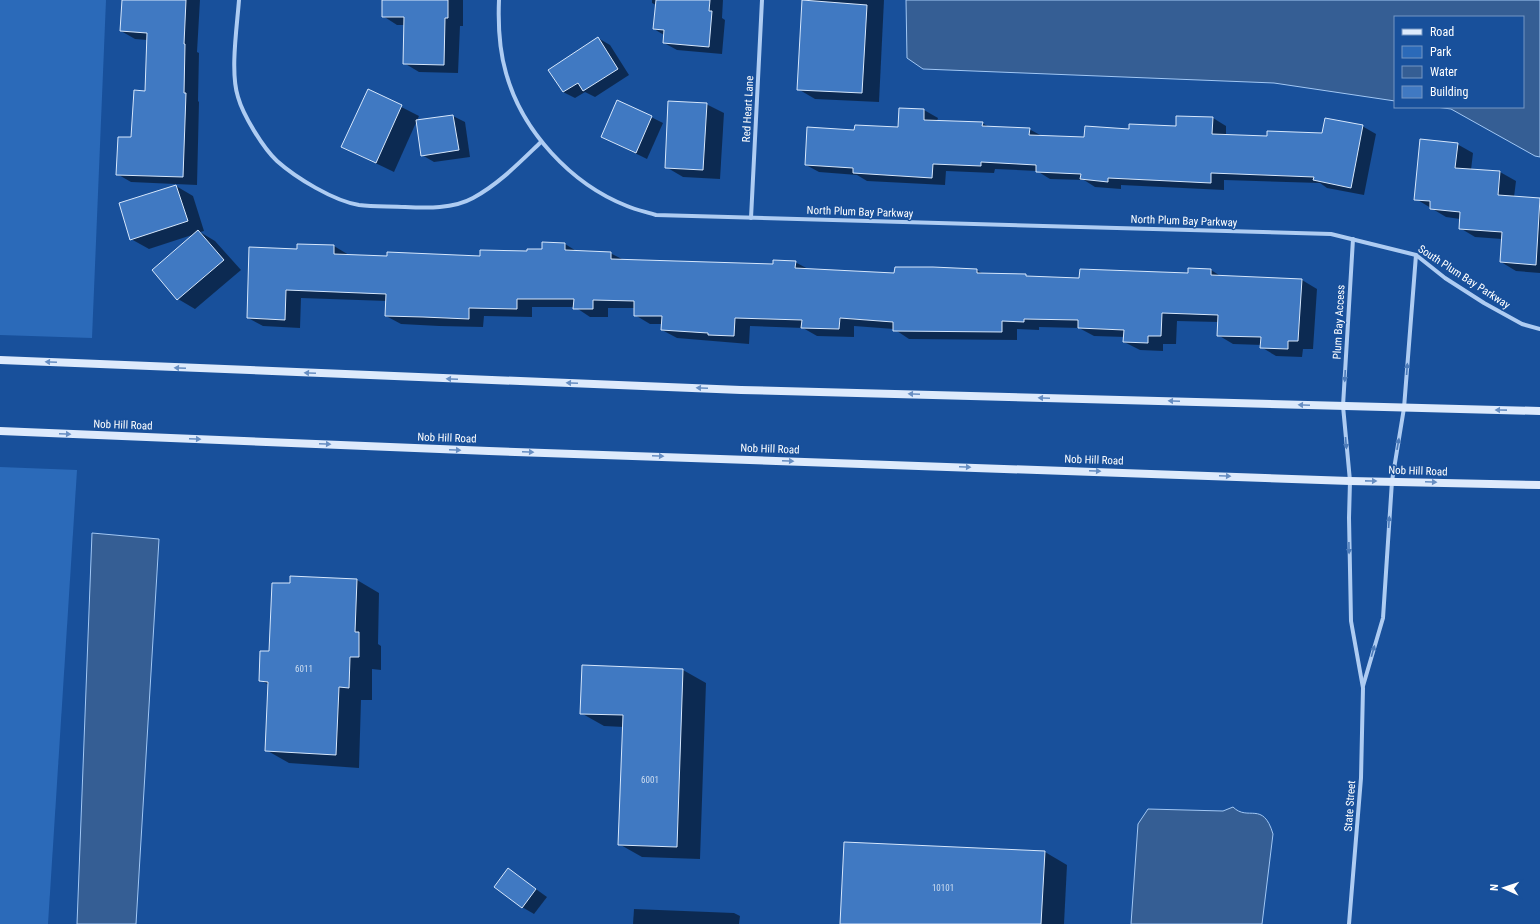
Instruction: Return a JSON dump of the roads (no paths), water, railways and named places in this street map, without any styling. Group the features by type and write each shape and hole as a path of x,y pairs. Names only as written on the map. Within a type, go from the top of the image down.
{"main road":[{"path":"0,360 749,390 1540,411"},
{"name":"Nob Hill Road","path":"0,431 505,452 1350,481 1540,485"}],"street":[{"path":"239,0 235,74 237,96 247,120 276,160 303,180 329,194 358,205 414,208 451,206 473,198 500,180 541,142"},
{"name":"North Plum Bay Parkway","path":"499,0 500,38 506,73 518,104 541,142 567,168 594,189 627,206 656,215 1323,234 1353,239"},
{"name":"Red Heart Lane","path":"751,218 762,0"},
{"name":"South Plum Bay Parkway","path":"1353,239 1416,255 1445,278 1484,303 1522,324 1540,329"},
{"name":"Plum Bay Access","path":"1350,481 1343,406 1353,239"},
{"path":"1404,408 1416,255"},
{"name":"State Street","path":"1363,688 1383,618 1392,481 1404,408"},
{"name":"State Street","path":"1349,924 1361,778 1363,688 1351,621 1349,518 1350,481"}],"water":[{"path":"906,0 1540,0 1540,157 1535,156 1451,109 1444,108 1524,108 1524,16 1394,16 1394,101 1274,83 923,69 907,58"},
{"path":"92,533 159,539 136,924 77,924"},
{"path":"1233,807 1244,813 1260,814 1269,824 1273,834 1262,924 1131,924 1138,824 1148,809 1223,811"}]}
